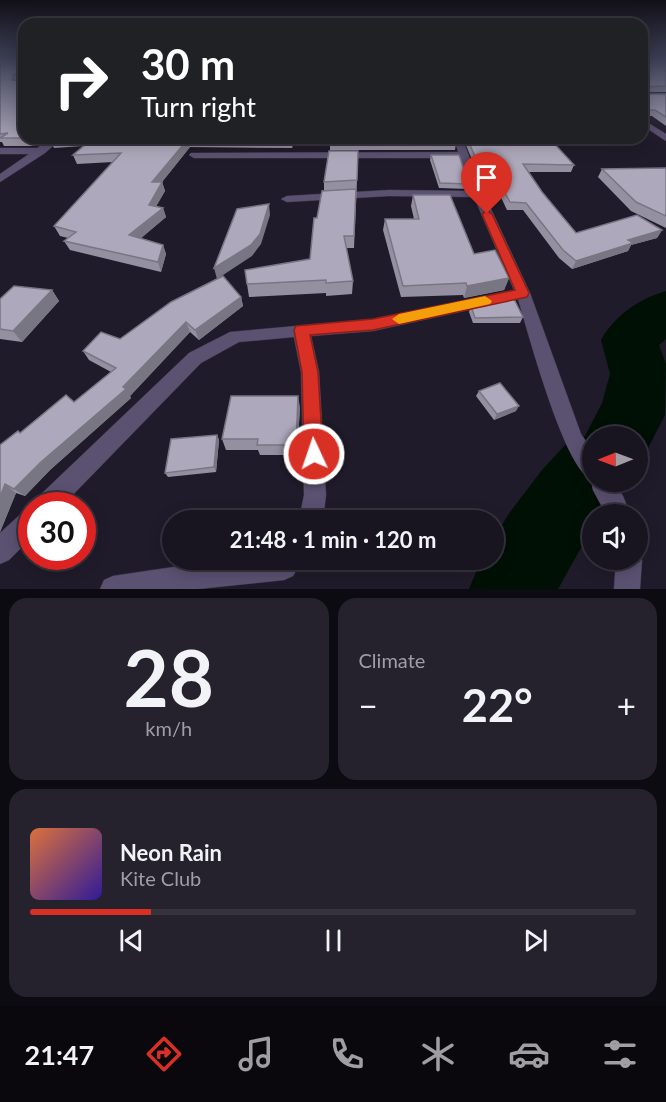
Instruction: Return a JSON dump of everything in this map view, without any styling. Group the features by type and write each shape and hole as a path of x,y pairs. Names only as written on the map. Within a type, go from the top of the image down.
{"street":[{"path":"648,126 666,138"},
{"path":"0,179 51,144"},
{"path":"460,144 478,194 523,293 573,439 582,453"},
{"path":"0,151 42,151"},
{"path":"194,155 465,155"},
{"path":"287,199 389,193 478,194"},
{"path":"59,492 195,358 236,336 373,325 523,293"},
{"path":"302,330 310,372 315,495 313,510"},
{"path":"0,551 18,533"},
{"path":"113,589 248,570"},
{"path":"627,589 628,570"}],"building":[{"path":"0,86 18,86 18,138 0,138 8,133 0,134"},
{"path":"648,94 666,94 666,117 655,110 648,110"},
{"path":"86,144 184,144 152,182 162,182 149,205 163,208 129,235 163,245 158,262 64,241 76,232 54,226 121,153 73,155"},
{"path":"470,144 555,144 574,165 523,164 542,192 576,233 637,215 662,230 628,240 633,243 576,261 563,250 526,203 510,202 500,184 487,184"},
{"path":"329,151 358,151 357,180 324,182"},
{"path":"431,155 459,155 469,184 440,183"},
{"path":"666,168 666,216 636,202 602,169"},
{"path":"356,189 354,236 344,236 353,281 247,284 245,270 310,259 314,218 317,218 322,191"},
{"path":"413,195 450,195 474,254 495,250 509,278 467,286 466,283 403,286 385,219 419,219"},
{"path":"269,204 260,234 251,245 214,268 237,209"},
{"path":"223,276 241,297 195,330 186,322 123,387 126,389 41,462 14,489 5,484 0,497 0,445 18,431 20,433 66,395 74,402 116,368 83,351 101,332 120,339 171,302"},
{"path":"14,286 52,290 13,331 0,329 0,299"},
{"path":"513,297 523,317 475,318 471,306"},
{"path":"500,383 519,406 497,414 479,391"},
{"path":"231,396 298,396 296,445 257,445 258,439 222,439"},
{"path":"217,435 214,467 165,473 171,439"}],"waterway":[{"path":"625,426 632,415 640,374 629,340 666,309"},
{"path":"513,589 548,526 582,481"}],"slow traffic":[{"path":"399,319 485,301"}],"route":[{"path":"314,454 310,372 302,330 373,325 523,293 487,214"}]}
